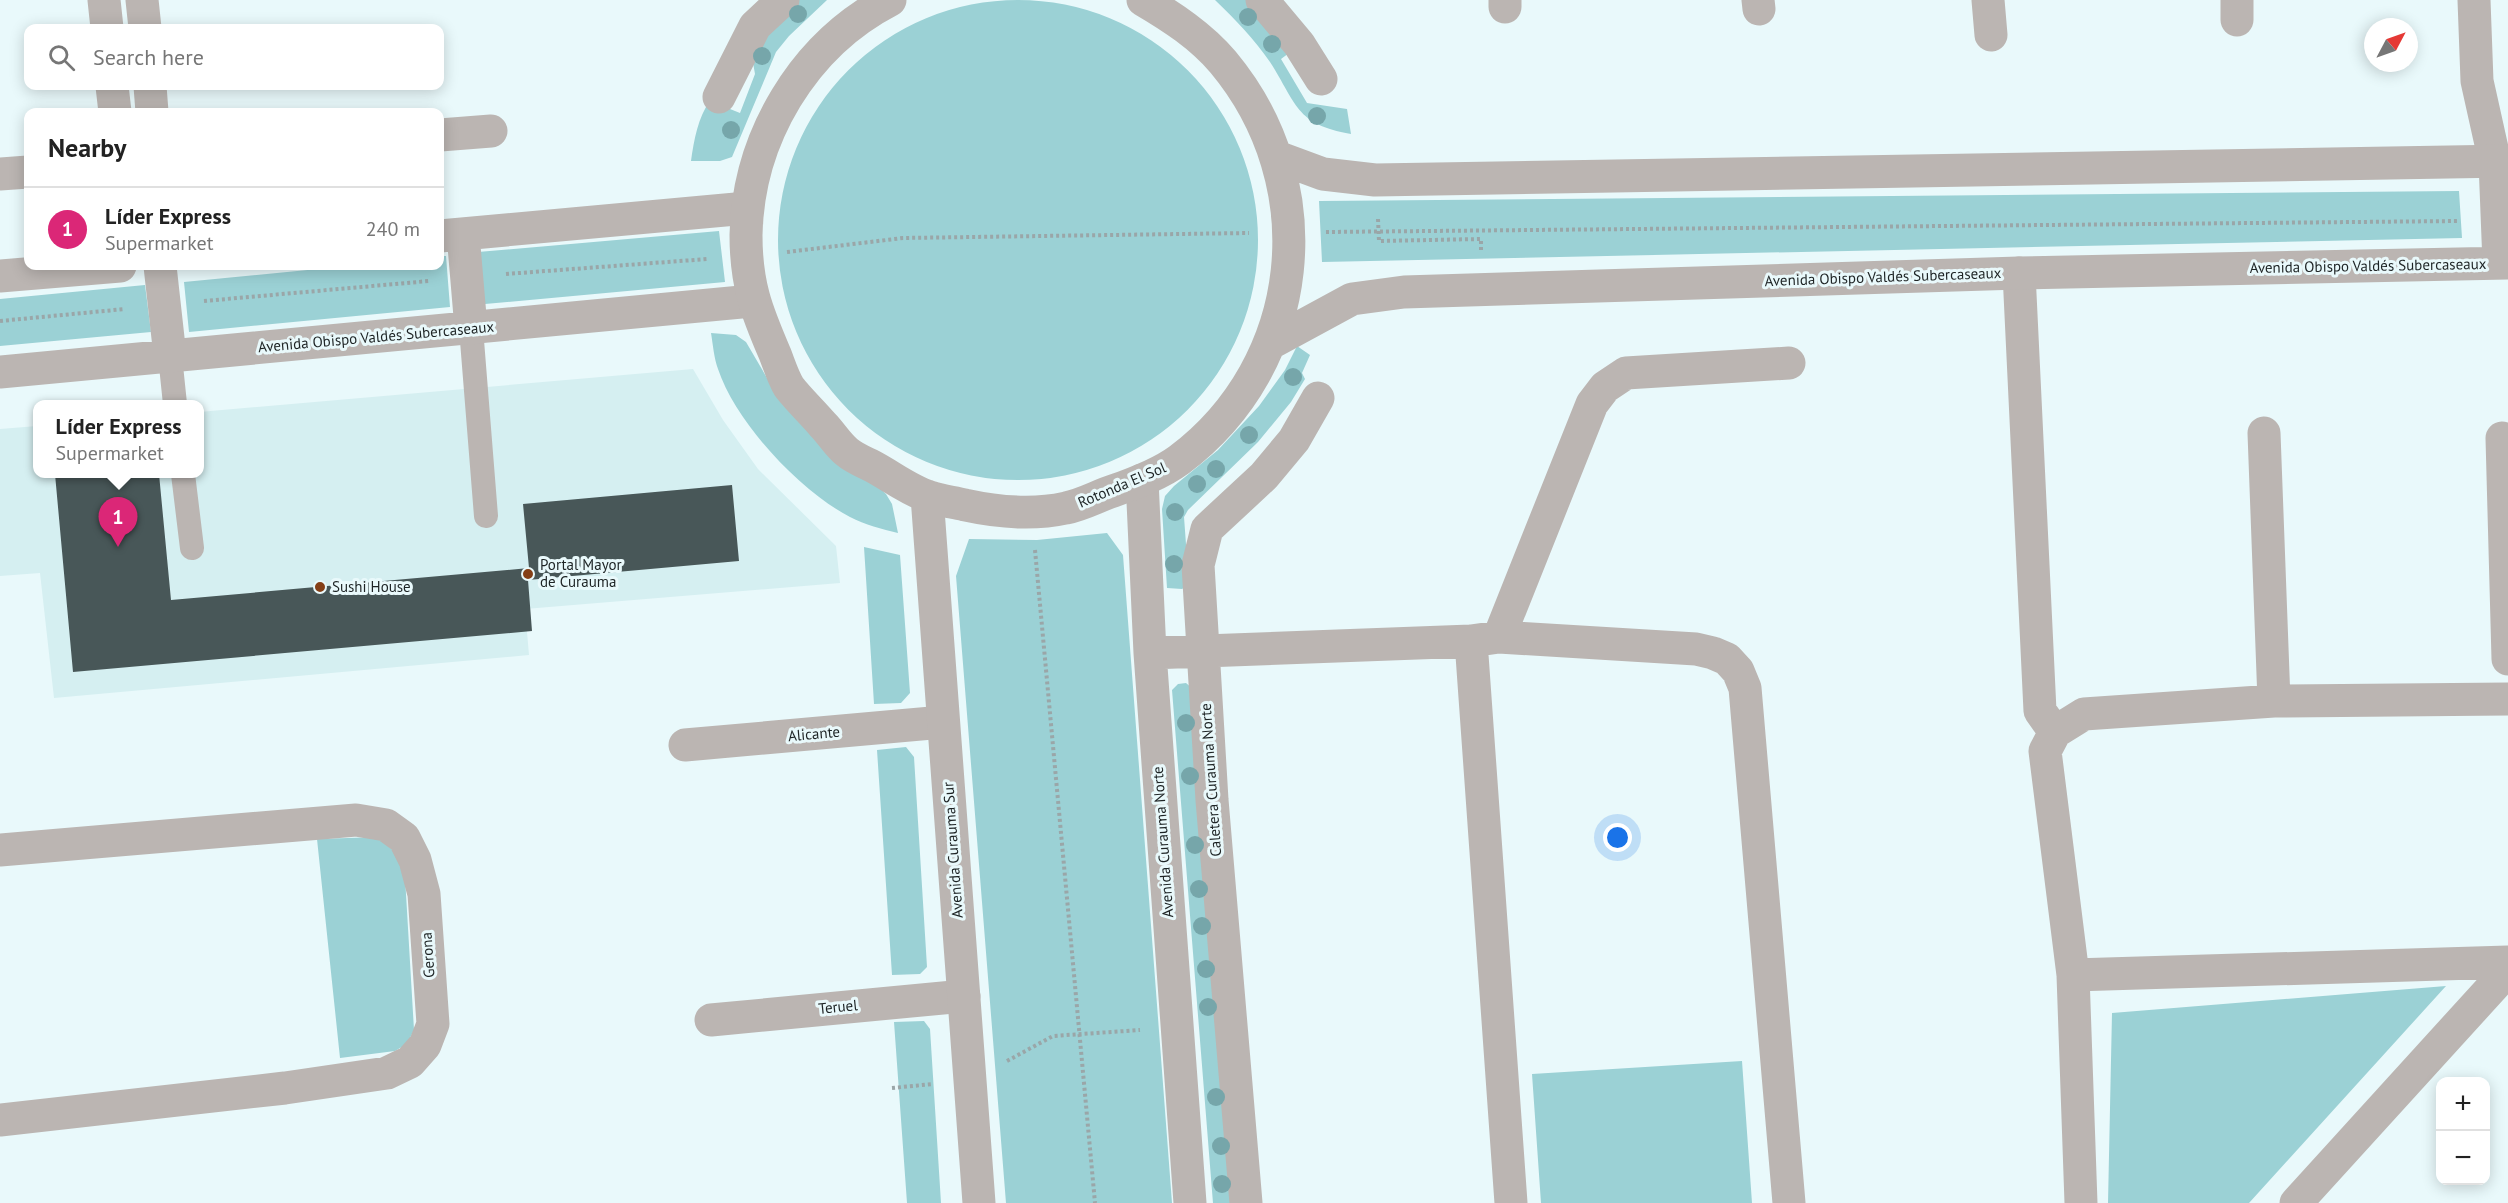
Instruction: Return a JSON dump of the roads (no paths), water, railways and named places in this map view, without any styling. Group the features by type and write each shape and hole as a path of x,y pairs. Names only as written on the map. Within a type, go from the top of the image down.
{"street":[{"path":"104,0 107,24"},
{"path":"142,0 145,24"},
{"path":"719,97 755,26 783,0"},
{"name":"Rotonda El Sol","path":"890,0 871,10 824,48 787,95 760,149 747,208 746,256 752,301 788,385 847,452 927,496 996,512 1066,508 1142,480 1177,462 1215,429 1246,389 1269,344 1283,299 1290,232 1286,195 1277,157 1254,106 1222,61 1181,22 1143,0"},
{"path":"1262,0 1299,44 1321,79"},
{"path":"1988,0 1991,34"},
{"path":"2474,0 2477,81 2502,162"},
{"path":"112,90 115,108"},
{"path":"150,90 152,108"},
{"path":"2503,263 2498,221 2508,106"},
{"path":"444,135 491,131"},
{"path":"1277,157 1323,174 1375,180 2502,162"},
{"path":"0,174 24,172"},
{"path":"471,328 466,277 451,235 747,208"},
{"name":"Avenida Obispo Valdés Subercaseaux","path":"1269,344 1352,299 1404,292 2019,273 2503,263"},
{"path":"0,276 72,270"},
{"path":"160,270 170,356"},
{"path":"2019,273 2040,711 2055,732"},
{"name":"Avenida Obispo Valdés Subercaseaux","path":"0,372 752,301"},
{"path":"1511,1203 1485,639 1592,404 1605,387 1626,373 1789,363"},
{"name":"Caletera Curauma Norte","path":"1246,1203 1212,800 1198,565 1207,529 1271,467 1294,440 1318,398"},
{"path":"2264,433 2274,701"},
{"path":"2502,438 2508,659"},
{"name":"Avenida Curauma Norte","path":"1142,480 1150,652 1190,1203"},
{"name":"Avenida Curauma Sur","path":"927,496 979,1203"},
{"path":"1150,652 1485,639 1696,649 1727,660 1738,671 1745,688 1789,1203"},
{"path":"2081,1203 2073,975 2045,751 2055,732 2084,714 2274,701 2508,699"},
{"name":"Alicante","path":"685,745 943,722"},
{"name":"Gerona","path":"0,850 356,820 386,825 404,838 415,860 424,894 433,1024 425,1046 410,1062 387,1073 285,1088 0,1120"},
{"path":"2073,975 2508,962"},
{"path":"2296,1203 2508,970"},
{"name":"Teruel","path":"711,1020 964,996"}],"lane":[{"path":"471,328 486,516"},
{"path":"170,356 175,400"},
{"path":"183,478 192,548"}],"place":[{"name":"Líder Express","path":"118,547"},
{"name":"Portal Mayor de Curauma","path":"528,574"},
{"name":"Sushi House","path":"320,587"}]}
